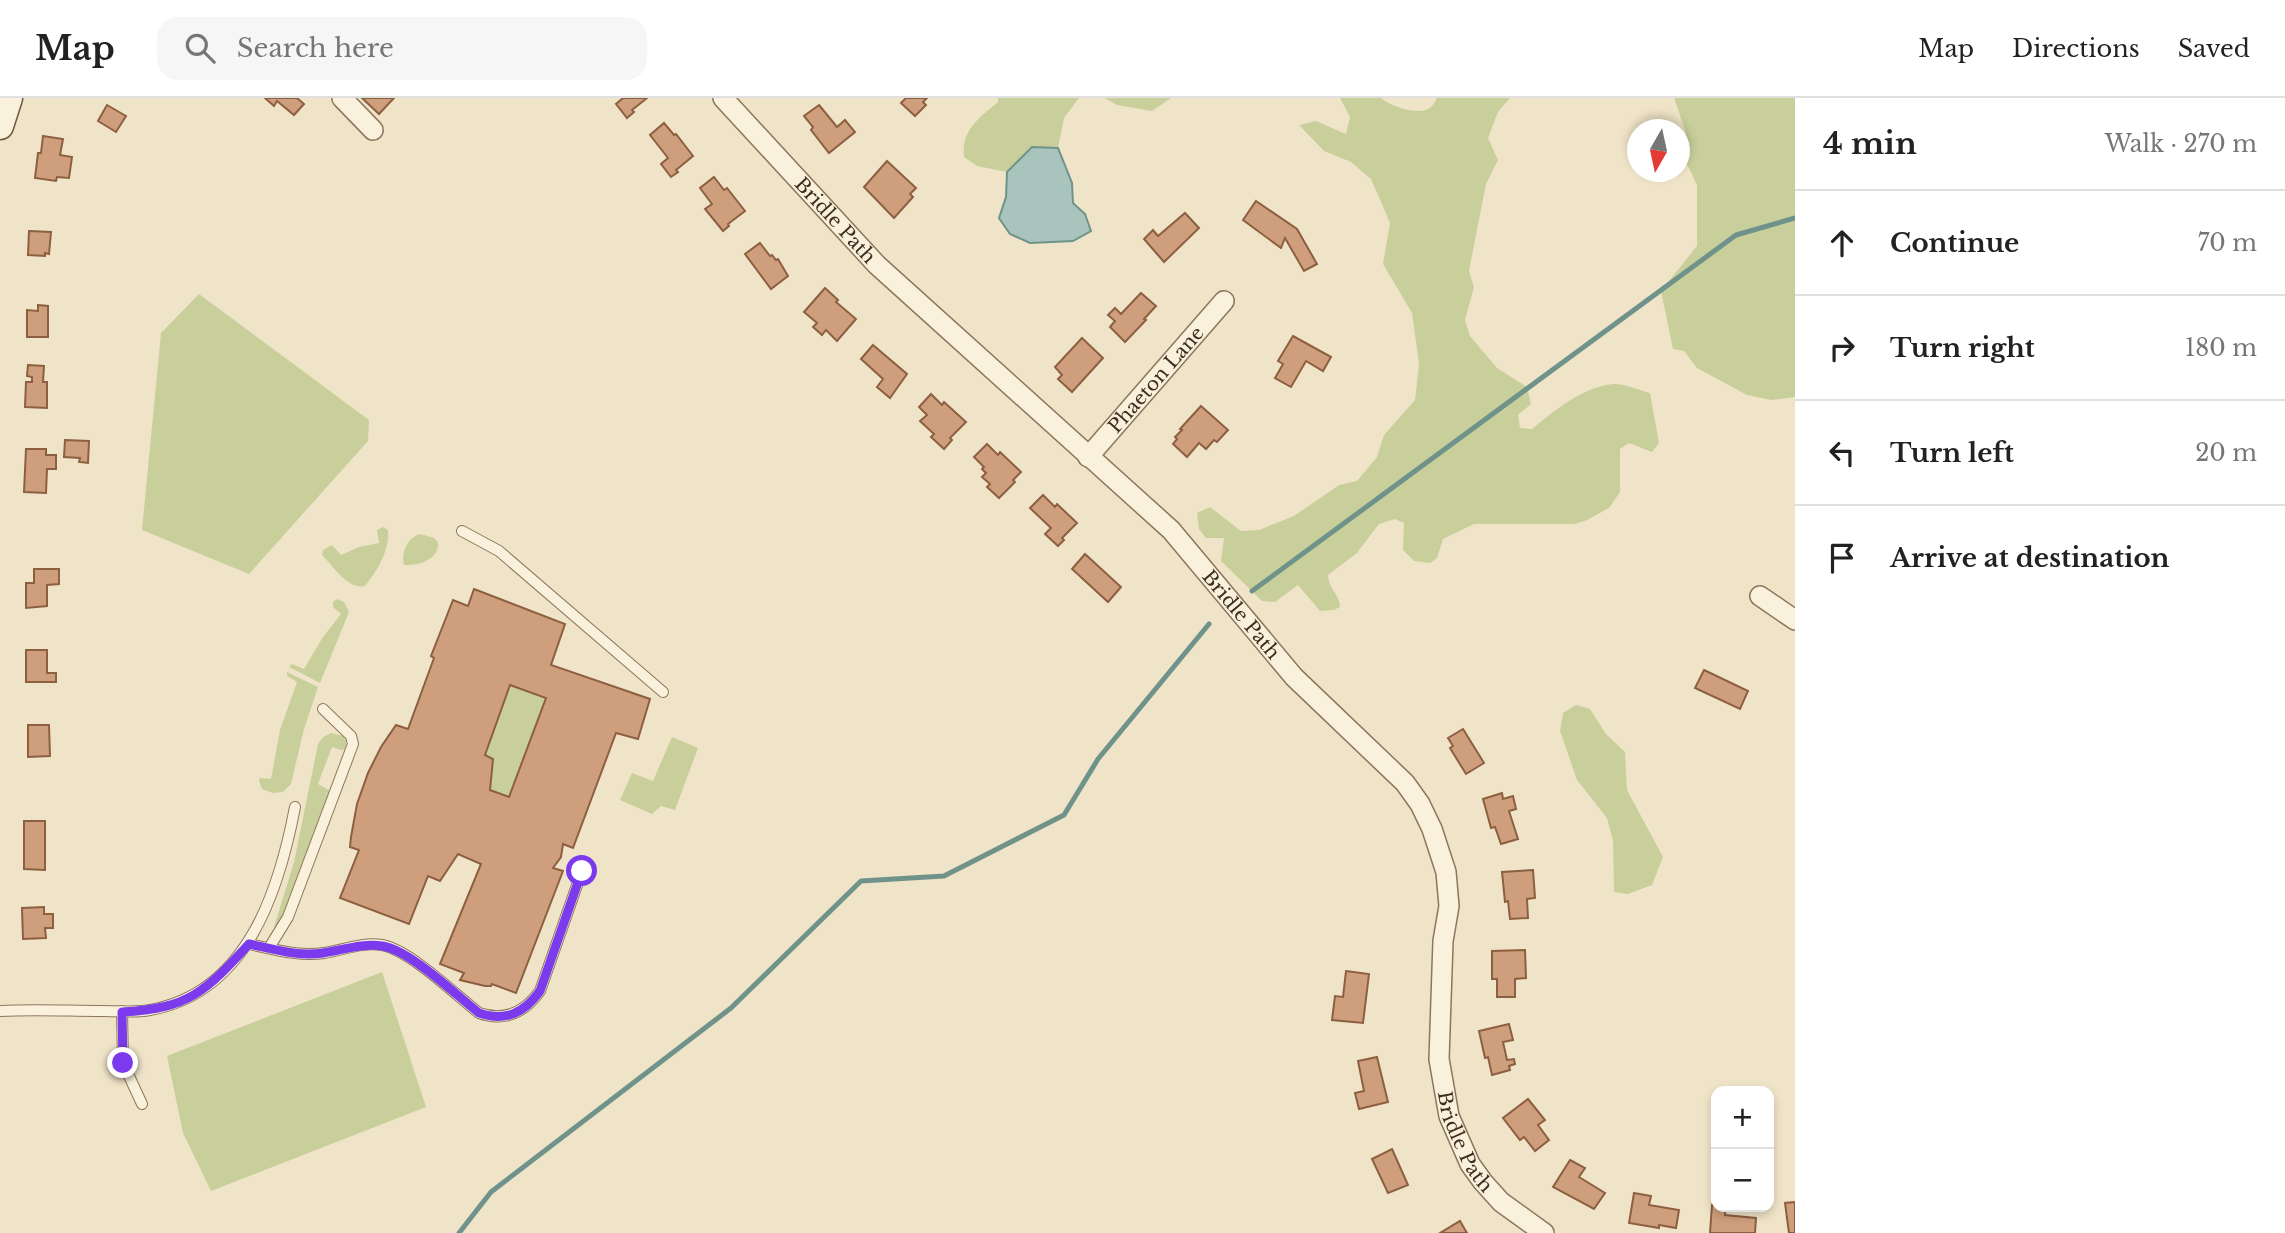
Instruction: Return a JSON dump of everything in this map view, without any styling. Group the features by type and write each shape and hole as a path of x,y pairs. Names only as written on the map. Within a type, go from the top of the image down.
{"main road":[{"path":"0,127 9,98"}],"street":[{"path":"342,98 373,130"},
{"name":"Bridle Path","path":"731,101 877,265 1171,530 1294,677 1405,783 1420,804 1432,829 1446,872 1449,906 1443,941 1439,1059 1449,1116 1470,1164 1483,1182 1501,1202 1544,1233"},
{"name":"Phaeton Lane","path":"1088,457 1224,301"},
{"path":"1760,596 1795,620"}],"lane":[{"path":"462,531 499,551 663,692"},
{"path":"269,948 288,917 354,744 351,736 323,709"},
{"path":"0,1011 149,1010 184,1001 214,982 249,944 265,911 287,850 295,807"},
{"path":"249,944 300,954 383,946 399,951 416,962 479,1013 503,1017 528,1007 540,991 582,871"},
{"path":"122,1012 123,1063 142,1104"}],"green space":[{"path":"998,98 1079,98 1064,118 1058,148 1032,148 1007,172 977,166 964,157 968,132 978,119 998,102"},
{"path":"1105,98 1171,98 1152,111 1117,105"},
{"path":"1340,98 1381,98 1398,107 1419,111 1430,108 1437,98 1510,98 1498,112 1488,138 1498,160 1486,184 1469,271 1474,287 1465,320 1470,336 1497,368 1527,387 1531,404 1518,415 1520,428 1532,429 1580,395 1602,386 1617,384 1650,393 1659,443 1652,452 1629,443 1620,449 1620,492 1609,508 1575,524 1474,524 1443,539 1437,558 1430,563 1414,561 1403,550 1404,523 1395,519 1379,524 1357,553 1328,575 1340,607 1320,611 1298,585 1275,602 1262,601 1221,561 1224,538 1206,538 1199,529 1197,513 1210,507 1241,531 1259,530 1294,516 1339,485 1357,481 1377,457 1384,435 1415,400 1419,364 1412,313 1383,264 1390,223 1371,179 1351,162 1324,151 1299,125 1316,121 1346,134 1350,117"},
{"path":"1674,98 1795,98 1795,397 1771,400 1747,395 1697,368 1684,351 1673,349 1661,291 1697,246 1697,185 1690,170 1690,119 1681,119"},
{"path":"199,294 369,420 368,441 249,574 142,530 161,333"},
{"path":"383,527 388,530 385,553 365,586 347,581 322,555 323,550 332,545 341,555 359,547 379,543 377,530"},
{"path":"420,534 438,542 436,553 422,563 404,565 406,546"},
{"path":"337,599 344,602 349,612 320,683 289,667 292,664 304,669 341,614 333,607 333,602"},
{"path":"287,672 318,687 304,729 291,784 283,792 273,793 262,789 259,781 260,778 271,779 280,730 297,682 287,676"},
{"path":"510,685 546,698 509,797 490,790 493,759 485,755"},
{"path":"1576,705 1590,709 1606,734 1625,752 1627,790 1663,857 1652,885 1628,894 1614,892 1613,841 1607,818 1577,780 1560,731 1563,713"},
{"path":"331,733 343,736 346,749 332,747 318,784 329,790 329,793 286,909 277,927 274,927 294,862 318,744 323,737"},
{"path":"672,737 698,748 675,810 661,806 652,814 620,800 632,773 653,781"},
{"path":"382,972 426,1107 211,1191 183,1133 167,1056"}],"water":[{"path":"1032,147 1058,148 1072,183 1073,203 1085,214 1091,231 1073,241 1030,243 1010,234 999,218 1006,197 1007,172"}],"building":[{"path":"265,98 297,98 304,104 294,115 277,101 274,106"},
{"path":"362,98 394,98 379,114"},
{"path":"623,98 647,98 632,110 634,112 627,118 616,104"},
{"path":"906,98 927,98 923,102 926,105 915,116 901,103"},
{"path":"107,105 126,116 116,132 98,121"},
{"path":"819,105 837,127 845,120 855,132 829,153 804,116"},
{"path":"664,123 693,156 671,177 661,164 668,158 650,135"},
{"path":"43,136 63,139 60,155 72,157 69,178 57,177 56,181 35,178"},
{"path":"887,161 916,188 910,194 913,197 894,218 864,187"},
{"path":"714,177 724,190 727,188 745,211 723,231 705,209 712,204 700,188"},
{"path":"1256,201 1297,229 1317,264 1304,271 1285,238 1281,248 1243,220"},
{"path":"1185,213 1199,228 1164,262 1144,239 1153,230 1158,236"},
{"path":"29,231 51,232 49,254 28,255"},
{"path":"760,243 770,256 778,259 788,276 771,289 745,254"},
{"path":"825,288 838,300 836,302 856,319 837,341 826,330 822,335 813,327 817,323 804,312"},
{"path":"1141,293 1156,306 1125,342 1110,327 1115,321 1108,315 1115,308 1121,314"},
{"path":"38,305 48,306 48,337 27,337 27,310 38,311"},
{"path":"1293,336 1331,357 1323,371 1306,361 1291,387 1275,378 1283,364 1278,361"},
{"path":"1082,338 1103,358 1072,392 1058,379 1062,375 1055,367"},
{"path":"873,345 907,374 890,398 877,387 883,379 861,359"},
{"path":"28,365 44,366 43,382 47,382 47,408 25,407 26,382 32,382 32,377 27,376"},
{"path":"931,394 966,422 950,438 952,440 944,449 931,437 934,434 920,421 927,415 919,407"},
{"path":"1201,406 1228,430 1206,449 1199,443 1187,457 1173,444 1177,439 1175,437 1182,430 1180,429"},
{"path":"65,440 89,441 88,463 79,462 80,458 64,457"},
{"path":"987,444 1021,472 999,498 987,487 990,484 982,477 986,473 982,469 984,467 974,457"},
{"path":"26,449 46,449 46,455 56,455 56,469 47,469 46,493 24,492"},
{"path":"1043,495 1077,523 1058,546 1045,534 1051,528 1030,508"},
{"path":"1085,554 1121,587 1108,602 1072,569"},
{"path":"34,569 59,569 59,584 47,585 47,606 26,608 26,583 34,583"},
{"path":"474,589 565,624 551,665 650,699 638,739 616,733 573,848 563,844 561,857 553,868 563,871 516,993 492,984 485,986 460,980 464,973 440,964 481,864 458,854 440,881 428,876 409,924 340,898 359,850 350,847 351,837 357,804 368,773 396,725 408,729 434,658 431,656 453,600 468,606","holes":["510,685 546,698 509,797 490,790 493,759 485,755"]},
{"path":"26,650 47,650 47,673 56,673 56,682 26,682"},
{"path":"1704,670 1748,691 1740,709 1695,688"},
{"path":"28,725 49,725 50,756 28,757"},
{"path":"1463,729 1484,763 1466,774 1450,748 1453,746 1448,738"},
{"path":"1502,793 1503,799 1513,796 1516,809 1509,811 1518,839 1501,844 1495,827 1491,828 1483,799"},
{"path":"24,821 45,821 45,870 24,869"},
{"path":"1533,870 1535,898 1527,899 1528,918 1510,919 1502,872"},
{"path":"44,907 44,914 53,914 53,928 45,928 46,938 23,939 22,908"},
{"path":"1525,950 1526,978 1515,979 1515,997 1497,997 1497,979 1492,979 1492,951"},
{"path":"1346,971 1369,974 1363,1023 1332,1020 1335,996 1343,997"},
{"path":"1509,1024 1513,1040 1503,1042 1507,1060 1514,1059 1515,1064 1509,1066 1510,1070 1492,1075 1479,1031"},
{"path":"1377,1057 1388,1102 1359,1109 1355,1093 1364,1091 1358,1061"},
{"path":"1528,1099 1545,1120 1538,1125 1549,1140 1535,1151 1524,1137 1520,1140 1503,1118"},
{"path":"1392,1149 1408,1185 1388,1193 1372,1159"},
{"path":"1570,1160 1585,1168 1579,1177 1605,1193 1594,1209 1553,1187"},
{"path":"1634,1193 1651,1196 1649,1205 1679,1210 1676,1228 1629,1223"},
{"path":"1795,1202 1795,1233 1789,1233 1785,1203"},
{"path":"1712,1212 1756,1218 1755,1233 1710,1233"},
{"path":"1460,1221 1467,1233 1440,1233"}],"waterway":[{"path":"1252,591 1736,235 1795,218"},
{"path":"459,1233 491,1192 731,1008 861,881 944,876 1064,815 1098,759 1209,624"}],"route":[{"path":"123,1063 122,1012 149,1010 184,1001 214,982 249,944 300,954 383,946 399,951 416,962 479,1013 503,1017 516,1013 528,1007 540,991 582,871"}]}
